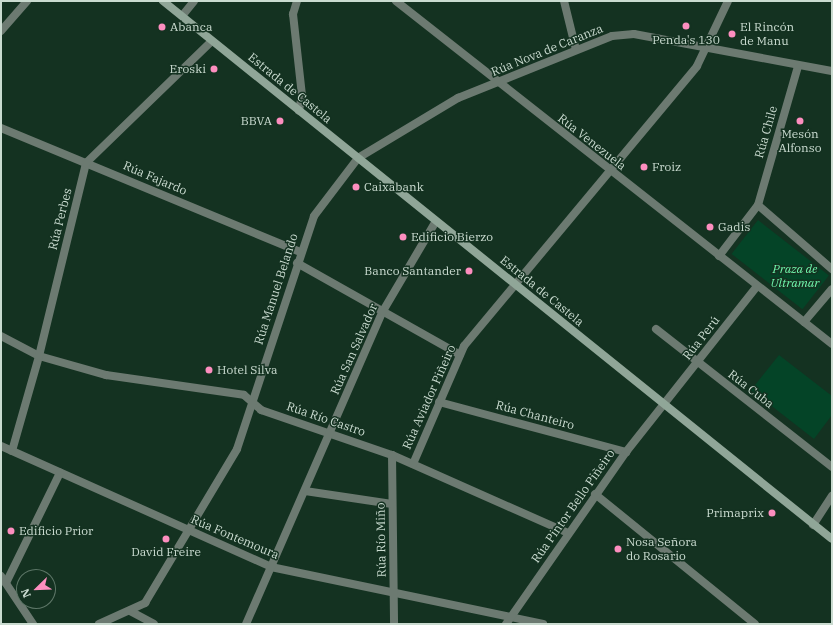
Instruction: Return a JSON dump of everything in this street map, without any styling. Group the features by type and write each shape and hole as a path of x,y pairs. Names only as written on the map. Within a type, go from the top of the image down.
{"main road":[{"name":"Estrada de Castela","path":"163,1 832,540"}],"street":[{"path":"1,31 24,4 14,1"},
{"path":"182,16 194,1"},
{"path":"298,1 293,14 302,95 299,111"},
{"name":"Rúa Venezuela","path":"396,1 497,82 832,344"},
{"path":"564,1 576,50"},
{"name":"Rúa Aviador Piñeiro","path":"413,464 460,355 608,169 697,66 708,48 728,1"},
{"name":"Rúa Nova de Caranza","path":"358,158 440,108 497,82 612,36 634,34 798,66 832,70"},
{"path":"86,163 212,41"},
{"name":"Rúa Chile","path":"758,205 798,66"},
{"name":"Rúa Fajardo","path":"1,128 300,252"},
{"name":"Rúa Manuel Belando","path":"98,624 145,603 237,449 300,252 314,216 358,158"},
{"name":"Rúa Perbes","path":"12,451 39,356 86,163"},
{"path":"719,256 758,205 832,268"},
{"name":"Rúa San Salvador","path":"246,624 383,311 436,221"},
{"path":"297,263 460,355"},
{"name":"Rúa Perú","path":"665,405 757,286"},
{"path":"804,322 832,289"},
{"name":"Rúa Cuba","path":"656,330 832,467"},
{"name":"Rúa Río Castro","path":"1,336 39,356 106,375 244,395 261,410 329,435 342,436 392,455 568,534"},
{"name":"Rúa Chanteiro","path":"439,402 626,452"},
{"name":"Rúa Pintor Bello Piñeiro","path":"508,621 595,494 626,452 665,405"},
{"name":"Rúa Fontemoura","path":"1,446 271,567 394,593 508,621 542,624"},
{"name":"Rúa Río Miño","path":"392,455 394,624"},
{"path":"33,624 3,579 60,473"},
{"path":"305,491 392,504"},
{"path":"595,494 755,624"},
{"path":"813,525 832,496"},
{"path":"130,611 154,624"}],"green space":[{"name":"Praza de Ultramar","path":"758,220 829,275 802,309 732,254"},
{"path":"779,355 832,396 832,415 814,439 751,390"}],"place":[{"name":"Penda's 130","path":"686,26"},
{"name":"Abanca","path":"162,27"},
{"name":"El Rincón de Manu","path":"732,34"},
{"name":"Eroski","path":"214,69"},
{"name":"BBVA","path":"280,121"},
{"name":"Mesón Alfonso","path":"800,121"},
{"name":"Froiz","path":"644,167"},
{"name":"Caixabank","path":"356,187"},
{"name":"Gadis","path":"710,227"},
{"name":"Edificio Bierzo","path":"403,237"},
{"name":"Banco Santander","path":"469,271"},
{"name":"Hotel Silva","path":"209,370"},
{"name":"Primaprix","path":"772,513"},
{"name":"Edificio Prior","path":"11,531"},
{"name":"David Freire","path":"166,539"},
{"name":"Nosa Señora do Rosario","path":"618,549"}]}
